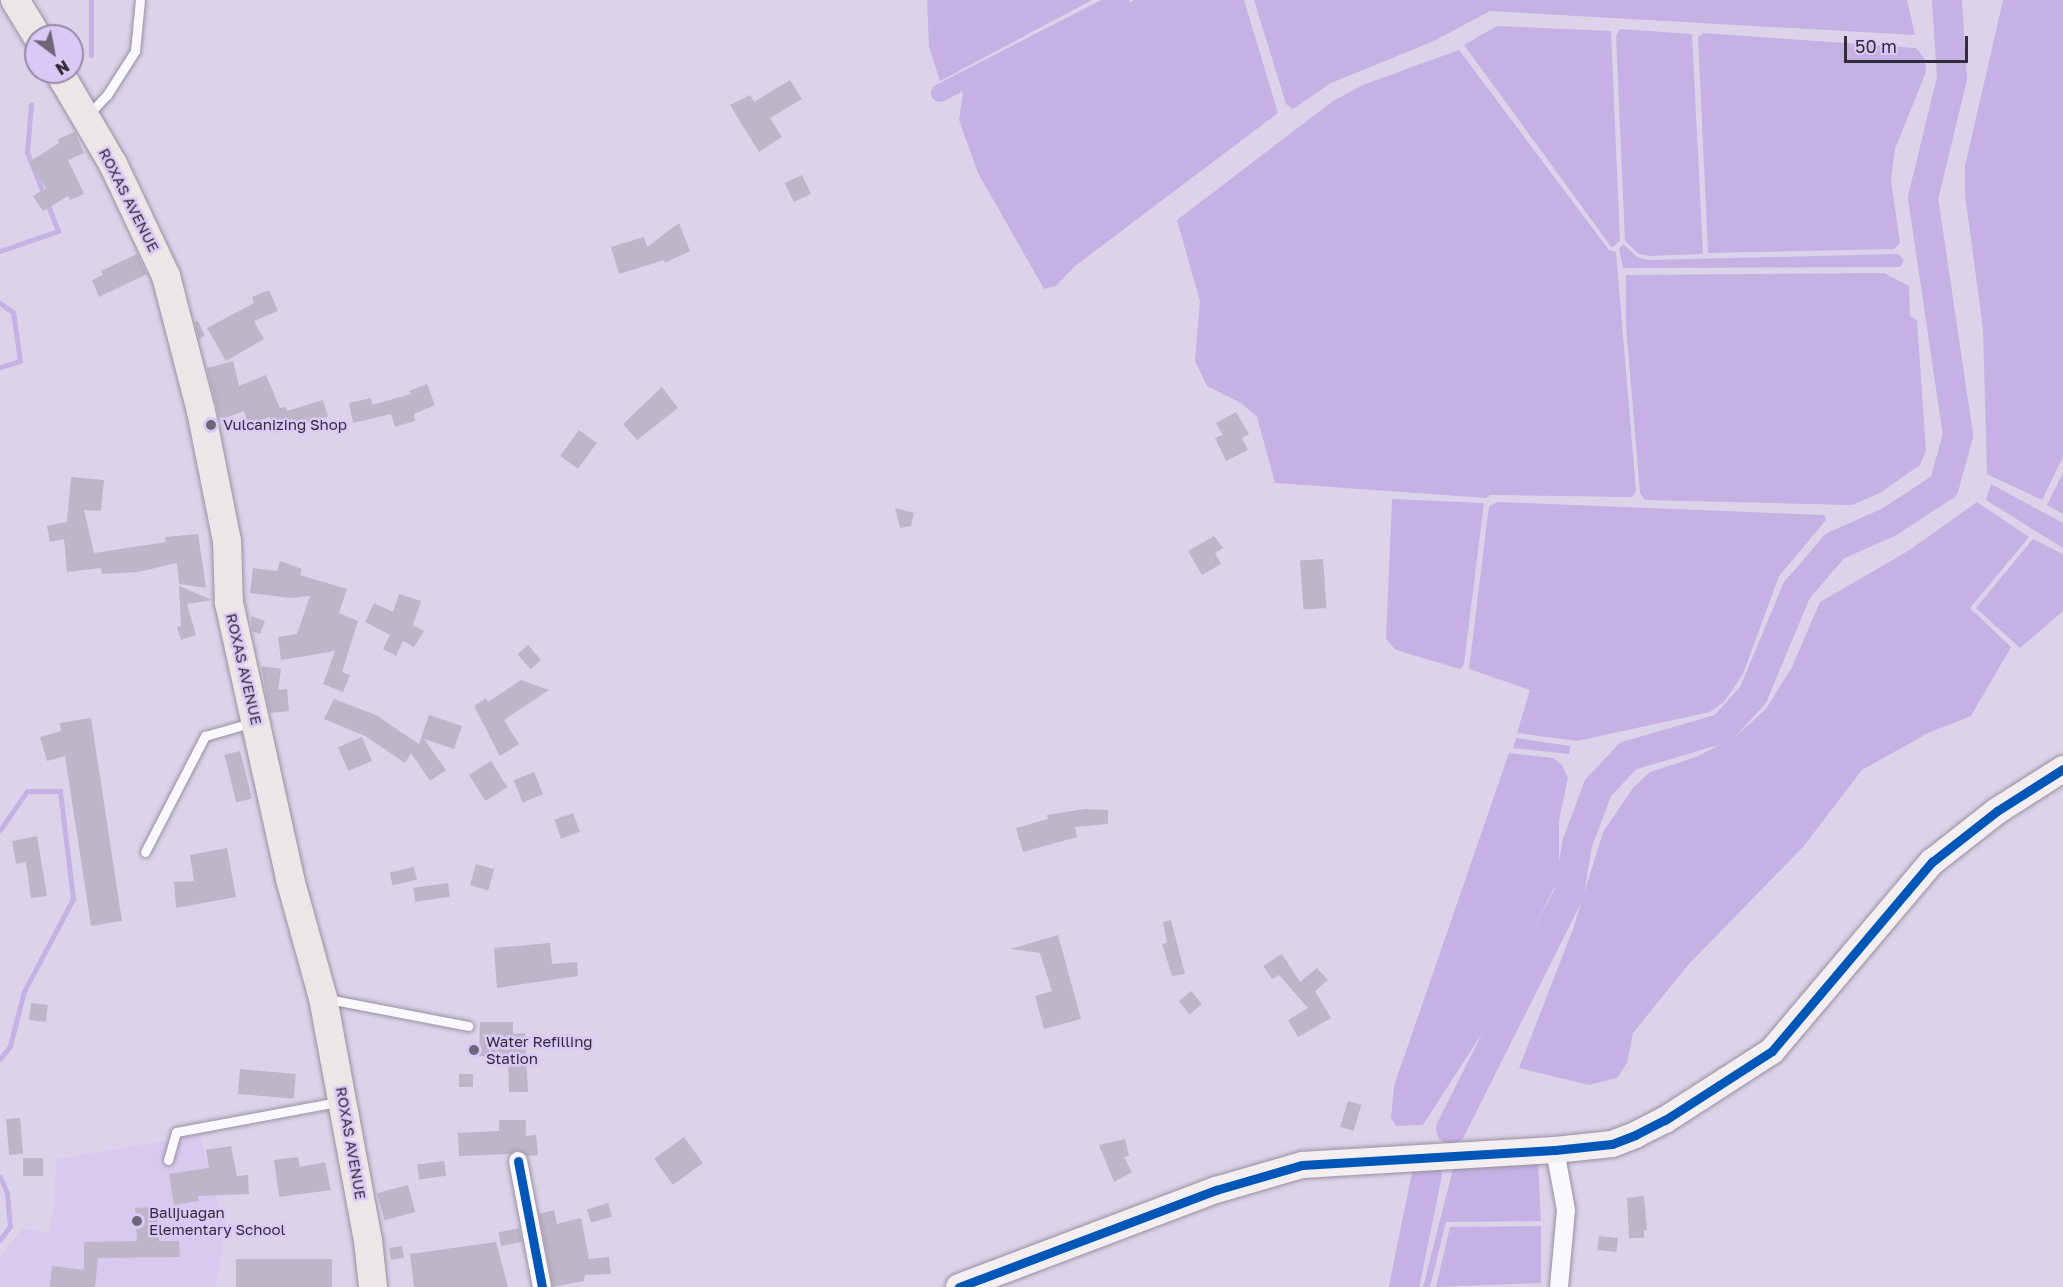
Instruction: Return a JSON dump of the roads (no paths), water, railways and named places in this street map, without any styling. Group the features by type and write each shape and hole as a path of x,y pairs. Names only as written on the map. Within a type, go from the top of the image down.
{"main road":[{"path":"15,0 30,24"},
{"name":"ROXAS AVENUE","path":"66,84 113,164 166,276 212,464 227,541 229,603 290,879 323,998 344,1101 373,1287"}],"street":[{"path":"960,1287 1205,1194 1302,1165 1555,1150 1612,1144 1635,1135 1665,1120 1772,1051 1932,862 1997,811 2063,770"},
{"path":"1555,1150 1566,1210 1559,1287"},
{"path":"518,1161 542,1287"}],"lane":[{"path":"85,118 107,95 135,51 140,0"},
{"path":"145,852 205,736 256,721"},
{"path":"323,998 468,1026"},
{"path":"168,1160 176,1132 344,1101"}],"waterway":[{"path":"91,0 91,55"},
{"path":"940,93 1121,0"},
{"path":"1451,1129 1569,893 1577,844 1598,788 1628,756 1723,728 1753,695 1797,590 1835,546 1889,522 1944,486 1958,435 1923,198 1952,78 1947,0"},
{"path":"0,251 58,231 27,152 31,104"},
{"path":"0,303 13,312 20,361 0,367"},
{"path":"0,830 27,791 60,791 73,899 24,991 10,1046 0,1059"},
{"path":"1404,1287 1427,1174"},
{"path":"0,1177 7,1193 10,1226 0,1240"}],"place":[{"name":"Vulcanizing Shop","path":"211,425"},
{"name":"Water Refilling Station","path":"474,1050"},
{"name":"Balijuagan Elementary School","path":"137,1221"}]}
